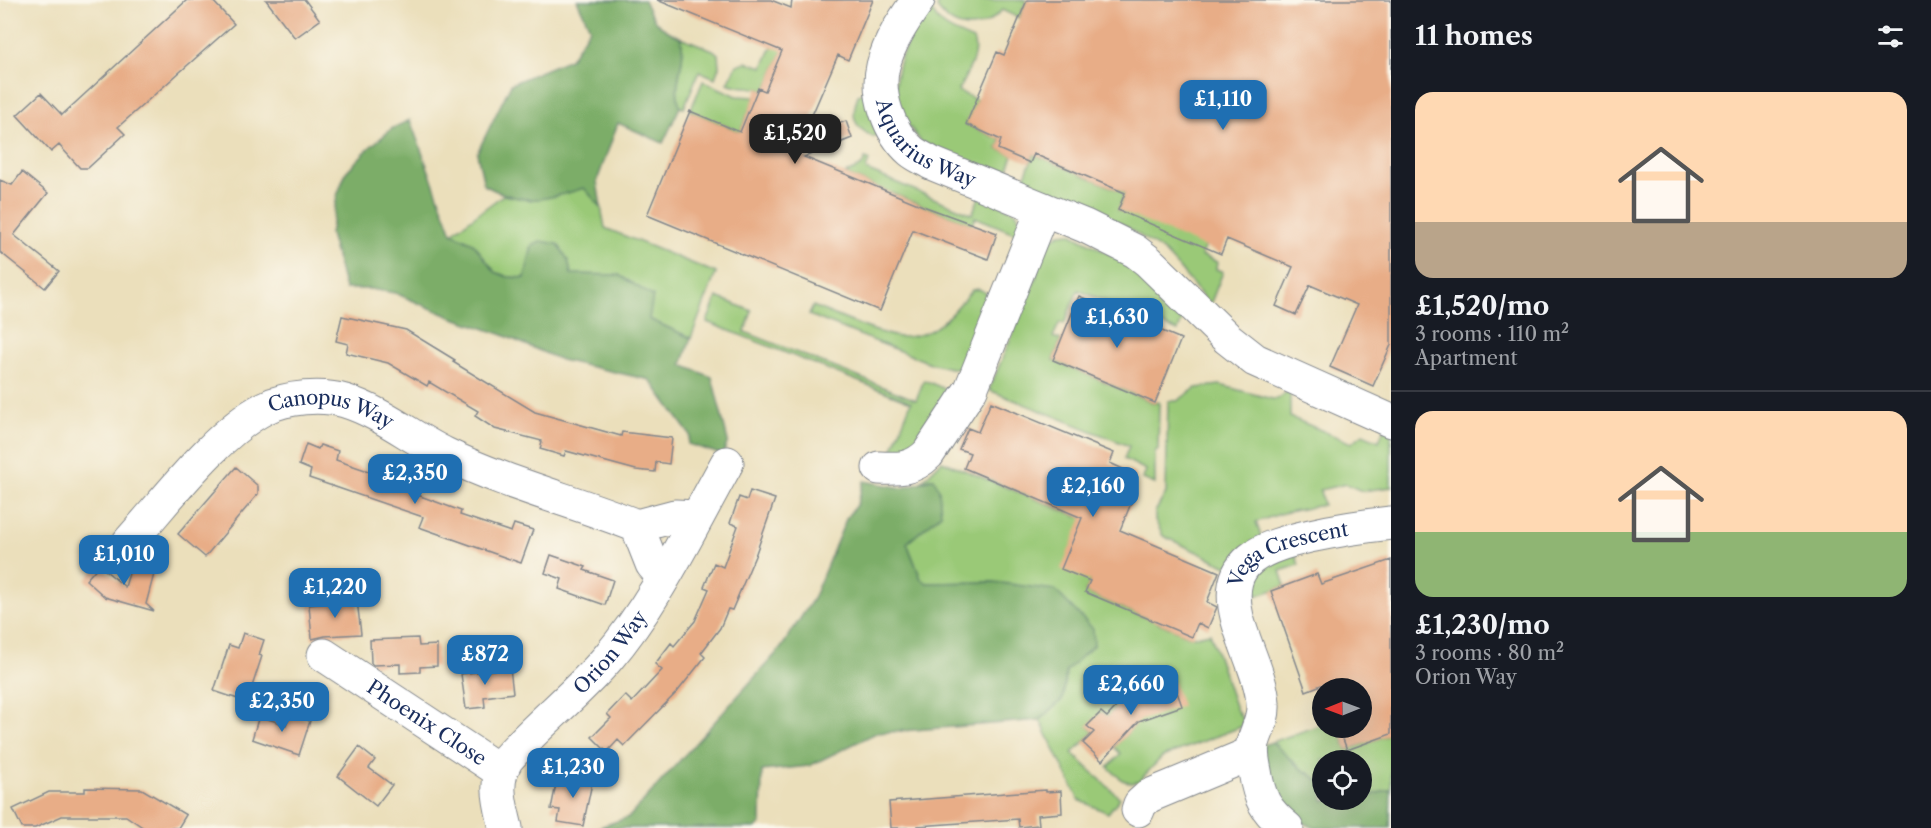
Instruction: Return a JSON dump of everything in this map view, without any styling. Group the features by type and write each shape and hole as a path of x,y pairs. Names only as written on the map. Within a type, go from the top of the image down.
{"street":[{"name":"Aquarius Way","path":"918,0 891,45 882,68 884,101 898,135 912,151 931,163 1043,209"},
{"path":"879,468 906,468 928,454 971,389 1043,209 1085,226 1135,251 1227,338 1255,360 1391,421"},
{"name":"Canopus Way","path":"129,542 202,460 241,423 266,407 287,400 333,398 347,402 405,431 444,454 497,476 637,526"},
{"name":"Orion Way","path":"500,771 521,743 606,660 649,604 727,463"},
{"path":"663,577 652,564 637,526 675,516 697,517"},
{"name":"Vega Crescent","path":"1287,828 1263,802 1257,784 1252,753 1264,706 1234,605 1235,584 1243,566 1257,554 1276,544 1349,527 1391,523"},
{"name":"Phoenix Close","path":"324,655 500,771"},
{"path":"1131,820 1140,804 1149,796 1252,753"},
{"path":"500,771 498,790 506,828"}],"green space":[{"path":"577,0 644,0 654,19 666,30 680,37 682,46 683,55 677,88 680,107 663,143 618,123 597,181 601,207 584,188 557,196 533,199 522,199 498,192 484,185 477,153 511,84 570,59 590,28"},
{"path":"940,0 1027,0 1019,18 1002,10 986,23 969,27 961,26 944,16 937,8"},
{"path":"929,5 942,24 973,40 975,52 973,59 958,91 977,100 966,124 1001,140 998,149 1013,155 1007,171 1024,178 1034,154 1125,193 1118,210 1208,240 1201,255 1217,262 1216,269 1223,272 1210,305 1164,252 1124,225 921,142 900,111 896,96 896,82 898,68 907,43"},
{"path":"680,37 713,50 718,54 719,67 715,78 699,71 684,108 680,107 677,88 683,55"},
{"path":"773,44 783,50 765,91 728,83 737,65 746,62 763,67"},
{"path":"703,81 737,96 755,97 740,132 690,111"},
{"path":"865,92 880,134 873,137 861,129 854,115 858,95"},
{"path":"410,120 452,233 473,243 495,272 508,277 525,278 532,246 541,241 558,244 568,260 571,274 619,275 653,296 649,319 691,338 682,365 712,377 728,441 723,455 688,444 690,435 650,380 561,360 395,293 370,289 345,289 330,234 337,196 346,172 370,147 393,128"},
{"path":"865,159 869,160 866,170 972,214 980,195 1016,212 1021,223 1019,235 975,217 972,224 845,174 862,166"},
{"path":"584,188 601,207 605,228 716,273 691,338 649,319 619,275 571,274 568,260 532,246 525,278 508,277 495,272 473,243 452,233 503,195 530,200"},
{"path":"1070,233 1130,265 1183,317 1178,331 1078,290 1064,324 1060,322 1053,337 1061,340 1053,360 1154,403 1159,402 1155,484 1143,479 1146,470 1124,459 1129,446 989,390 1036,278 1046,243 1060,234"},
{"path":"979,289 986,293 993,303 970,366 960,368 930,363 809,315 813,306 882,333 901,337 910,336 936,327 951,315 972,290"},
{"path":"717,297 752,311 745,332 916,400 924,380 945,389 949,394 918,453 891,454 911,402 707,322"},
{"path":"1220,385 1272,399 1278,399 1290,389 1290,417 1351,443 1363,434 1379,441 1384,428 1391,431 1391,487 1362,491 1346,484 1320,490 1323,505 1283,513 1256,522 1262,539 1229,567 1163,536 1155,520 1155,512 1166,493 1168,401 1177,401 1196,388"},
{"path":"942,461 1082,518 1090,581 1085,592 1192,637 1210,633 1236,709 1246,725 1162,757 1139,781 1132,783 1122,780 1108,767 1121,754 1114,747 1134,726 1115,709 1107,717 1101,712 1088,726 1094,732 1072,753 1120,798 1108,813 1079,800 1040,720 1063,699 1066,671 1094,645 994,582 927,583 921,579 907,543 941,514 933,478 922,481"},
{"path":"934,478 939,490 941,514 907,543 921,579 927,583 994,582 1055,590 1093,629 1094,645 1066,671 1063,699 1040,720 876,733 809,766 762,771 761,824 755,828 597,828 629,817 781,648 813,599 847,517 857,504 864,481 903,488"},
{"path":"1295,553 1299,565 1280,571 1285,586 1246,599 1253,570"},
{"path":"1312,728 1312,738 1343,738 1347,750 1312,750 1312,776 1272,742"},
{"path":"1391,734 1391,789 1372,795 1372,750 1347,750"},
{"path":"1272,742 1312,776 1312,810 1372,810 1372,795 1391,789 1390,828 1315,828 1298,820 1279,804 1259,746"}],"building":[{"path":"187,0 212,0 234,24 118,127 125,134 88,168 80,168 59,145 51,152 17,115 41,93 62,115"},
{"path":"266,0 305,0 320,20 295,38"},
{"path":"657,0 771,0 791,8 792,0 873,0 848,60 838,55 803,136 846,121 852,138 804,157 923,206 997,233 988,259 913,230 880,311 647,215 690,111 740,132 758,88 765,91 782,51"},
{"path":"1027,0 1391,0 1391,345 1373,386 1330,367 1357,305 1310,285 1296,315 1276,306 1293,267 1227,239 1221,254 1118,210 1125,193 1034,154 1030,163 998,149 1001,140 966,124 997,52 1004,55"},
{"path":"22,172 48,193 14,235 59,271 45,288 0,252 0,180 12,185"},
{"path":"1079,296 1181,339 1155,403 1053,360"},
{"path":"342,316 406,330 535,412 621,436 622,432 672,438 669,464 656,462 655,472 636,470 566,451 564,456 540,449 542,441 495,429 475,416 478,411 429,382 427,386 388,363 346,353 348,344 336,341"},
{"path":"991,402 1114,453 1110,463 1136,475 1127,498 1132,501 1120,530 1219,572 1207,602 1217,607 1208,628 1198,623 1192,637 1085,592 1090,581 1061,569 1082,518 964,468 970,453 959,449 968,428 978,432"},
{"path":"306,444 318,449 320,445 338,451 336,460 406,484 404,490 461,511 460,515 511,532 514,524 533,530 521,563 419,527 423,517 309,478 311,470 299,465"},
{"path":"236,467 258,486 258,494 205,557 178,534"},
{"path":"750,491 775,499 755,556 732,610 728,609 720,628 701,653 705,657 678,691 624,746 618,740 607,752 592,737 611,718 607,714 625,695 632,702 662,670 655,664 671,643 674,646 695,621 709,589 704,587 714,563 723,567 738,526 730,523 739,497 747,500"},
{"path":"551,555 586,567 584,570 613,580 605,605 559,589 562,579 545,573"},
{"path":"1391,560 1391,734 1347,750 1343,738 1372,738 1372,678 1312,678 1312,689 1306,691 1271,591 1317,574 1321,584"},
{"path":"99,565 125,587 131,567 154,574 146,604 154,611 105,597 86,580"},
{"path":"357,600 361,634 312,639 309,605"},
{"path":"243,633 264,640 259,655 262,656 247,702 214,691 229,645 238,648"},
{"path":"418,638 419,646 437,645 437,666 420,667 420,672 400,673 400,664 373,665 371,663 370,640"},
{"path":"510,668 513,693 484,697 485,707 466,709 461,674"},
{"path":"1172,678 1182,706 1139,721 1102,761 1083,743 1094,732 1087,726 1101,712 1107,717 1128,694"},
{"path":"290,714 310,721 299,755 252,739 259,716 286,725"},
{"path":"359,747 375,760 369,768 392,785 376,806 338,776"},
{"path":"567,773 593,778 583,826 558,822 560,810 551,809 556,784 564,785"},
{"path":"85,788 142,789 186,815 178,828 144,828 126,816 62,816 35,828 22,828 13,809 49,792 85,792"},
{"path":"1046,790 1046,792 1061,791 1062,813 1038,815 1039,825 1019,827 1018,819 918,826 918,828 891,828 889,802"}]}
